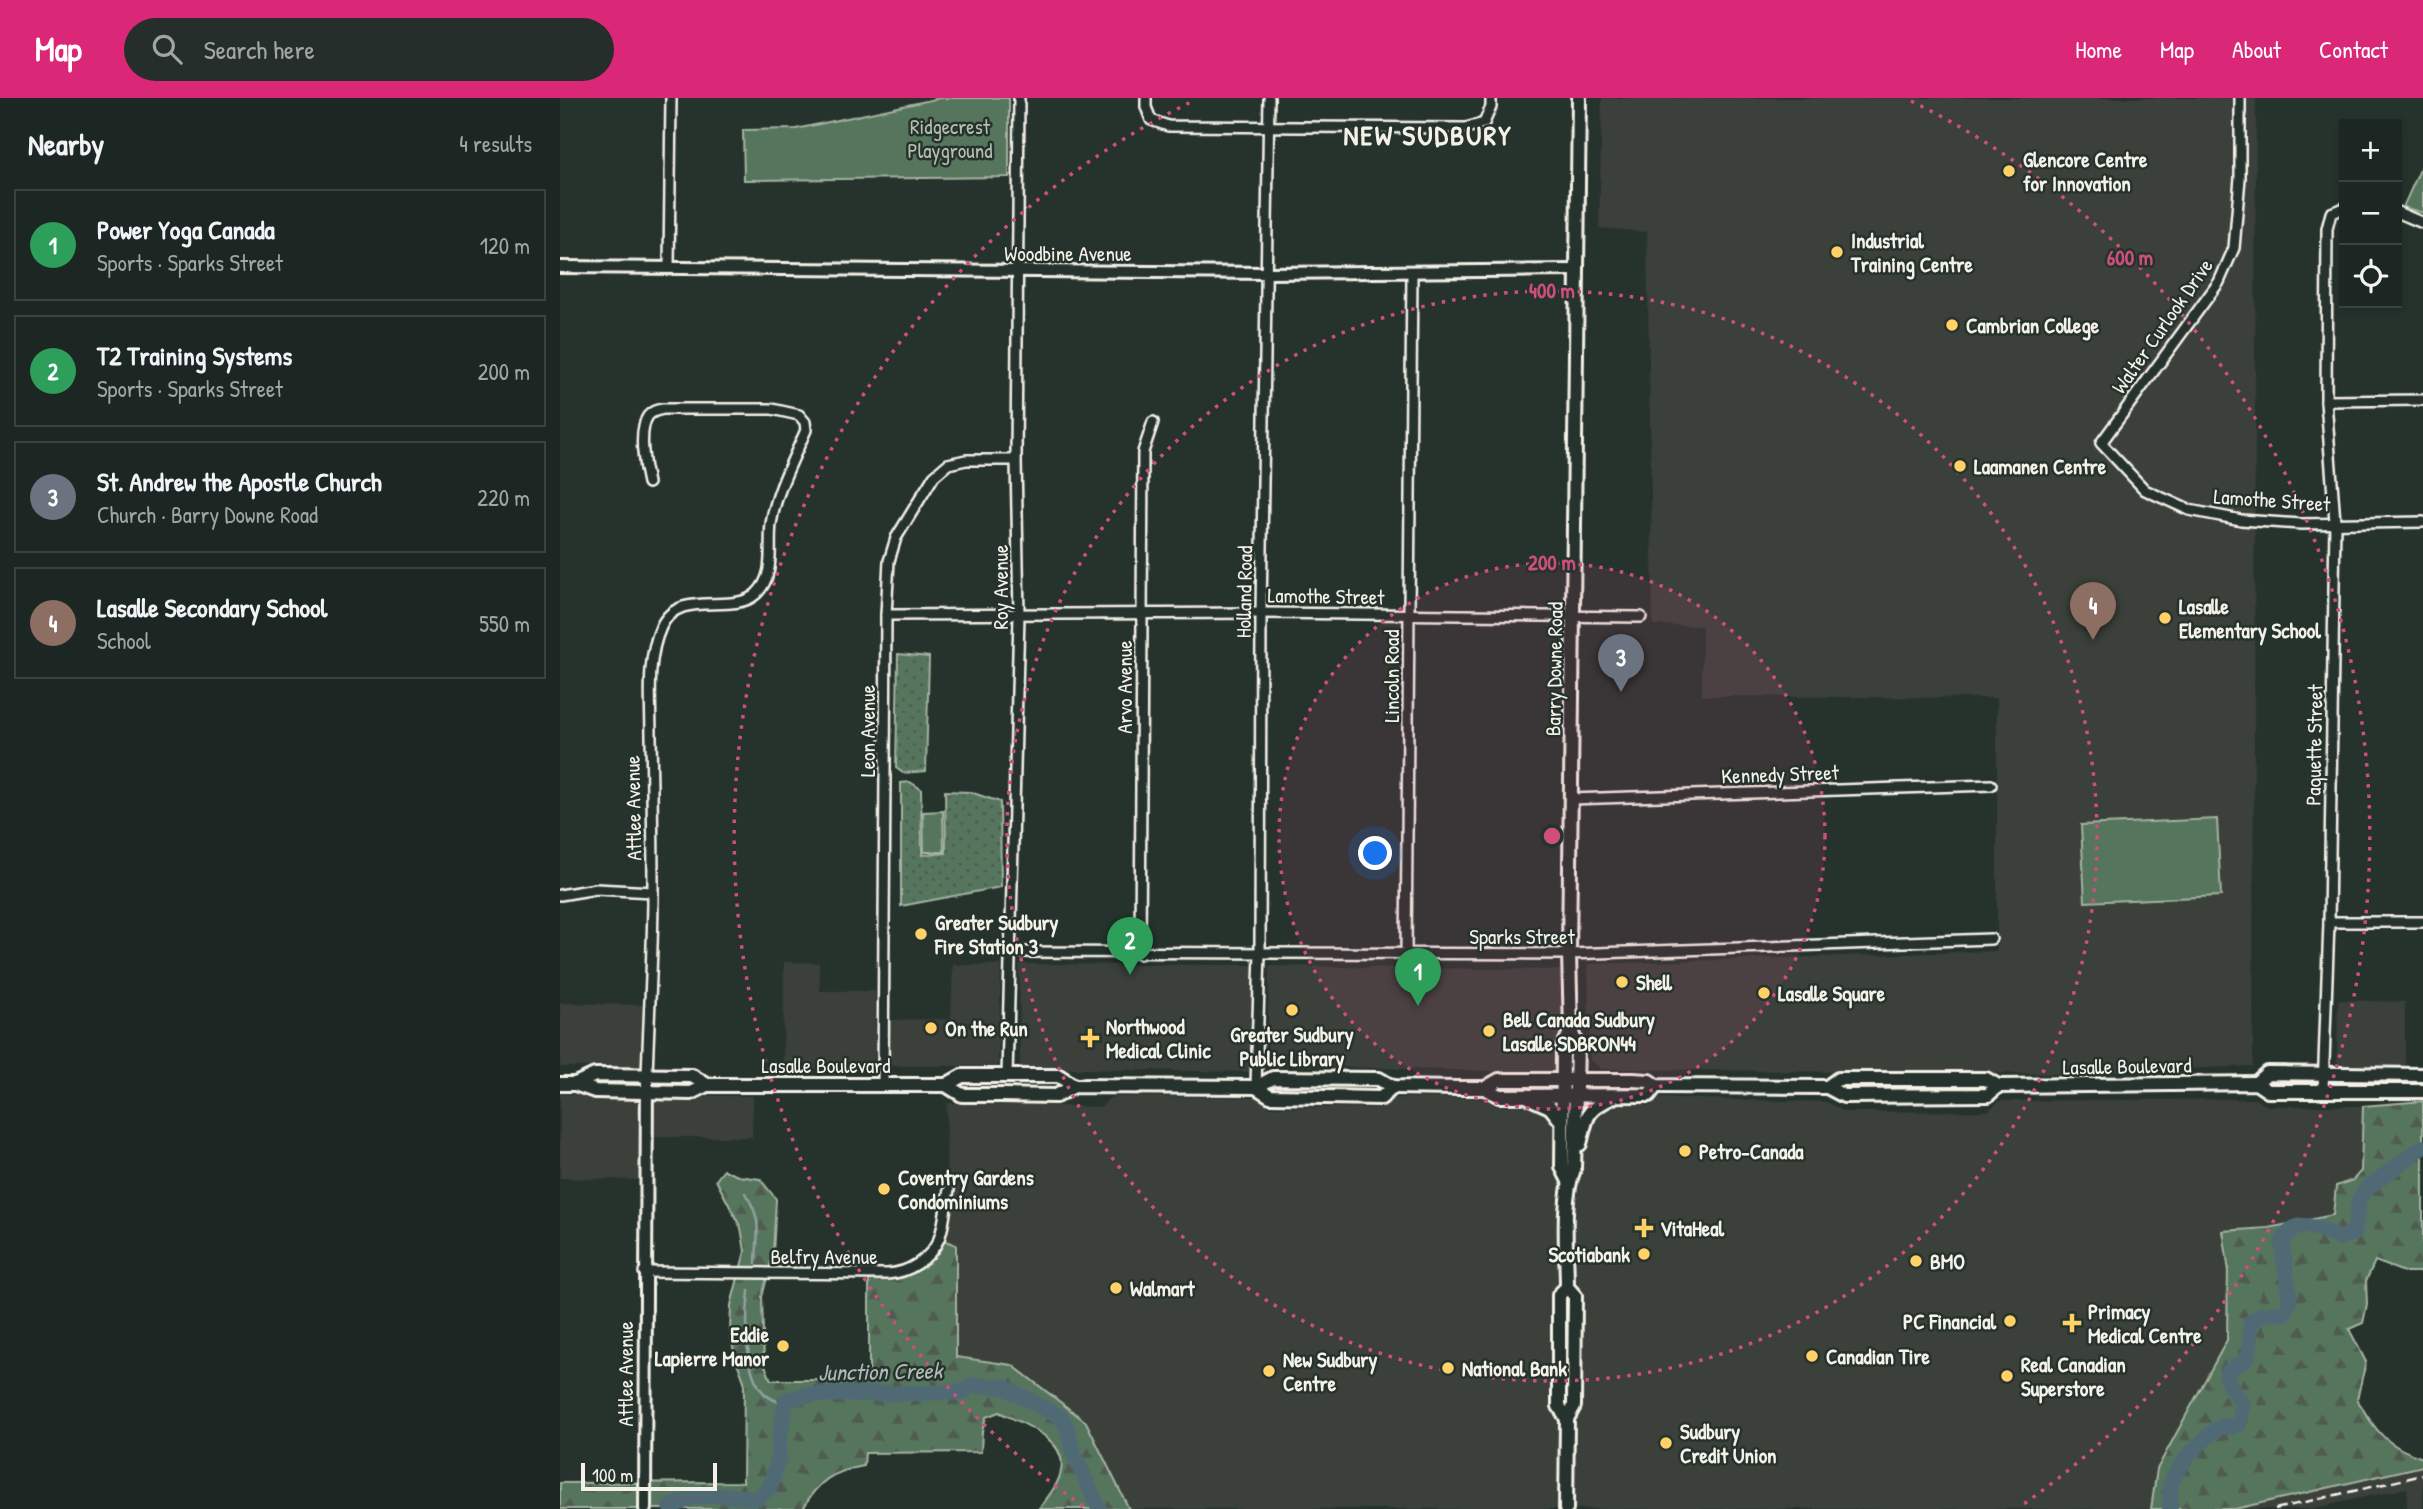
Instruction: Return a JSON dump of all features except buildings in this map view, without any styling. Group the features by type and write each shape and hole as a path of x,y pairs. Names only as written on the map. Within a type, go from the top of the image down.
{"main road":[{"name":"Barry Downe Road","path":"1566,1509 1567,1419 1559,1406 1559,1295 1567,1287 1569,1181 1574,1169 1577,1047 1571,1030 1569,954 1578,98"},
{"name":"Barry Downe Road","path":"1569,1181 1562,1167 1562,1080 1563,1048 1571,1030"},
{"name":"Lasalle Boulevard","path":"2256,1083 2267,1073 2423,1075"},
{"name":"Lasalle Boulevard","path":"575,1084 595,1075 692,1076 707,1085"},
{"name":"Lasalle Boulevard","path":"560,1084 575,1084 594,1091 691,1093 707,1085 946,1085 962,1076 1059,1076 1074,1086"},
{"name":"Lasalle Boulevard","path":"946,1085 962,1095 1056,1096 1074,1086 1255,1087 1273,1078 1380,1079 1393,1087 1485,1088 1499,1096 1649,1095 1656,1086"},
{"name":"Lasalle Boulevard","path":"1485,1088 1499,1080 1649,1080 1656,1086 1827,1087 1838,1079 1986,1079 1998,1086 2256,1083 2268,1091 2423,1091"},
{"name":"Lasalle Boulevard","path":"1255,1087 1270,1096 1372,1097 1381,1097 1393,1087"},
{"path":"1574,1161 1588,1114 1599,1103 1619,1095"},
{"path":"1523,1096 1544,1102 1562,1122"}],"street":[{"path":"668,268 671,98"},
{"name":"Roy Avenue","path":"1007,1076 1018,615 1016,460 1019,98"},
{"path":"1146,98 1151,120 1168,126 1466,128 1484,124 1491,107 1491,98"},
{"name":"Holland Road","path":"1255,1087 1260,952 1261,613 1269,98"},
{"name":"Walter Curlook Drive","path":"2101,443 2219,282 2234,248 2240,178 2240,98"},
{"name":"Paquette Street","path":"2323,1091 2329,922 2335,522 2326,401 2327,229 2331,213 2339,210"},
{"path":"2402,214 2423,223"},
{"name":"Woodbine Avenue","path":"560,267 1268,273 1575,270"},
{"name":"Lincoln Road","path":"1406,954 1412,272"},
{"path":"2326,401 2423,400"},
{"name":"Attlee Avenue","path":"645,1509 646,1092 653,892 651,679 655,640 663,623 679,609 703,603 738,602 754,596 765,583 769,574 771,525 776,499 806,430 805,422 799,415 772,409 653,411 647,417 644,434 643,457 648,483"},
{"name":"Arvo Avenue","path":"1140,954 1143,452 1153,422"},
{"name":"Lamothe Street","path":"2101,443 2145,490 2189,510 2241,520 2301,524 2423,522"},
{"name":"Leon Avenue","path":"883,1084 886,614 889,561 896,538 934,476 948,464 966,460 1016,460"},
{"name":"Lamothe Street","path":"886,614 1261,613 1641,617"},
{"name":"Kennedy Street","path":"1571,799 1991,785"},
{"path":"560,895 596,889 653,892"},
{"path":"2329,922 2423,922"},
{"name":"Sparks Street","path":"1012,952 1569,954 1991,939"},
{"name":"Belfry Avenue","path":"644,1272 887,1274 906,1271 925,1257 939,1238 949,1190"}],"shaded area":[{"name":"Cambrian College","path":"1602,98 2256,98 2253,1066 2063,1074 1602,1069 1590,1061 1588,964 1997,951 1997,698 1702,696 1702,626 1653,625 1647,232 1599,228"},
{"path":"784,962 819,963 820,991 875,991 875,1069 783,1069"},
{"path":"1019,964 1253,965 1253,1066 1250,1072 1020,1068"},
{"path":"953,965 1001,965 998,1066 889,1066 889,1020 951,1019"},
{"path":"1269,966 1564,970 1559,1073 1267,1065"},
{"path":"2338,1000 2405,1002 2405,1066 2337,1065"},
{"path":"560,1003 643,1005 642,1067 560,1067"},
{"path":"560,1094 753,1096 752,1137 641,1137 640,1180 560,1178"},
{"path":"1111,1097 1256,1097 1270,1107 1381,1108 1393,1098 1483,1098 1497,1106 1522,1106 1549,1117 1561,1137 1560,1177 1590,1119 1618,1105 1650,1105 1657,1098 1827,1102 1844,1112 1988,1111 1999,1101 2255,1099 2268,1106 2363,1106 2361,1171 2333,1215 2268,1228 2223,1231 2228,1265 2227,1340 2157,1469 2151,1509 1129,1509 1086,1422 1012,1365 956,1357 956,1245 940,1239 946,1203 947,1103 1101,1107"},
{"path":"2423,1466 2423,1509 2407,1509 2407,1488 2310,1509 2235,1509"}],"green space":[{"name":"Ridgecrest Playground","path":"940,98 1009,98 1009,177 744,180 743,130 796,129"},
{"path":"2423,163 2423,213 2403,207"},
{"path":"898,654 929,657 926,771 903,773 896,768"},
{"path":"910,782 921,789 922,855 946,853 945,791 970,792 1000,802 1001,887 901,906 901,783"},
{"path":"943,811 944,852 924,852 923,812"},
{"path":"2217,819 2221,896 2085,902 2081,825"},
{"path":"2423,1101 2423,1272 2404,1272 2375,1261 2366,1281 2367,1304 2363,1323 2349,1329 2366,1362 2357,1399 2376,1429 2400,1449 2423,1458 2423,1466 2235,1509 2151,1509 2157,1469 2227,1340 2228,1265 2223,1231 2268,1228 2333,1215 2336,1186 2353,1180 2361,1171 2363,1106"},
{"path":"724,1170 738,1176 760,1179 776,1199 773,1254 762,1297 764,1363 771,1380 869,1380 869,1275 907,1272 940,1239 956,1245 956,1357 1012,1365 1086,1422 1129,1509 1039,1509 1060,1476 1061,1459 1058,1450 1051,1441 1031,1427 999,1412 986,1417 981,1452 865,1453 864,1466 835,1474 814,1491 803,1509 560,1509 560,1483 743,1482 744,1381 730,1332 731,1305 745,1251 741,1228 716,1180"}],"waterway":[{"name":"Junction Creek","path":"2170,1509 2172,1481 2186,1458 2221,1426 2232,1427 2239,1424 2243,1405 2227,1380 2227,1375 2247,1357 2251,1322 2263,1314 2285,1313 2290,1301 2282,1243 2287,1234 2300,1226 2315,1228 2339,1238 2354,1233 2359,1199 2367,1188 2423,1147"},
{"path":"745,1193 757,1219 756,1263"},
{"path":"749,1291 748,1345 753,1373 765,1394 785,1405"},
{"name":"Junction Creek","path":"670,1507 694,1497 714,1495 758,1498 770,1487 778,1459 786,1400 805,1395 963,1392 972,1385 1004,1387 1061,1417 1067,1428 1073,1452 1099,1509"}],"railway":[{"path":"2275,1509 2423,1475"}],"place":[{"name":"Glencore Centre for Innovation","path":"2009,171"},
{"name":"Industrial Training Centre","path":"1837,252"},
{"name":"Cambrian College","path":"1952,325"},
{"name":"Laamanen Centre","path":"1960,466"},
{"name":"Lasalle Elementary School","path":"2165,618"},
{"name":"Lasalle Secondary School","path":"2093,640"},
{"name":"St. Andrew the Apostle Church","path":"1621,692"},
{"name":"Greater Sudbury Fire Station 3","path":"921,934"},
{"name":"T2 Training Systems","path":"1130,975"},
{"name":"Shell","path":"1622,982"},
{"name":"Lasalle Square","path":"1764,993"},
{"name":"Power Yoga Canada","path":"1418,1006"},
{"name":"Greater Sudbury Public Library","path":"1292,1010"},
{"name":"On the Run","path":"931,1028"},
{"name":"Bell Canada Sudbury Lasalle SDBRON44","path":"1489,1031"},
{"name":"Northwood Medical Clinic","path":"1090,1038"},
{"name":"Petro-Canada","path":"1685,1151"},
{"name":"Coventry Gardens Condominiums","path":"884,1189"},
{"name":"VitaHeal","path":"1644,1228"},
{"name":"Scotiabank","path":"1644,1254"},
{"name":"BMO","path":"1916,1261"},
{"name":"Walmart","path":"1116,1288"},
{"name":"PC Financial","path":"2010,1321"},
{"name":"Primacy Medical Centre","path":"2072,1323"},
{"name":"Eddie Lapierre Manor","path":"783,1346"},
{"name":"Canadian Tire","path":"1812,1356"},
{"name":"National Bank","path":"1448,1368"},
{"name":"New Sudbury Centre","path":"1269,1371"},
{"name":"Real Canadian Superstore","path":"2007,1376"},
{"name":"Sudbury Credit Union","path":"1666,1443"}],"district":[{"name":"NEW SUDBURY","path":"1428,135"}]}
